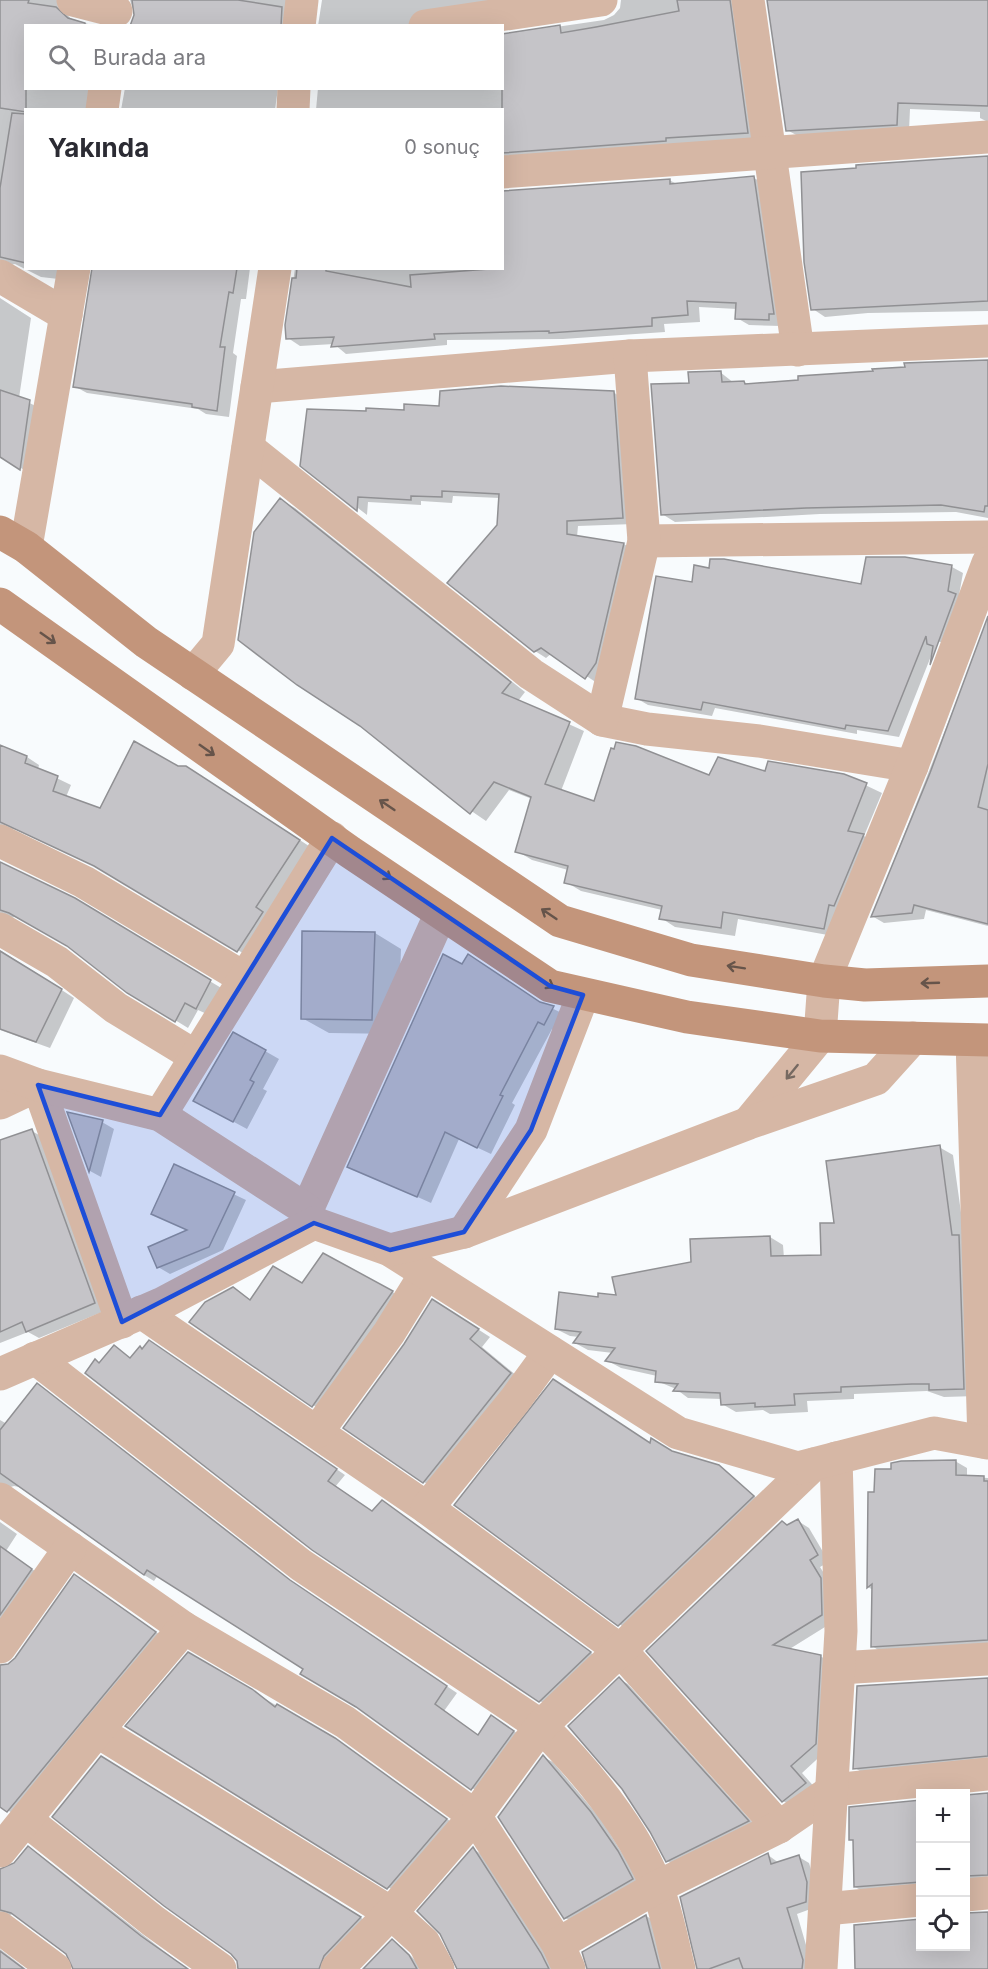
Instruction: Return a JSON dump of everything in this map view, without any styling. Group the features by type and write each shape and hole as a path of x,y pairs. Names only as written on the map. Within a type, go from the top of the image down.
{"main road":[{"path":"13,540 146,642 560,921 691,960 824,981 865,985 988,981"},
{"path":"0,604 332,838 550,986 687,1017 820,1036 980,1040"}],"street":[{"path":"73,0 116,12"},
{"path":"299,24 302,0"},
{"path":"439,24 602,0"},
{"path":"748,0 798,350"},
{"path":"102,108 105,90"},
{"path":"293,108 294,90"},
{"path":"504,172 988,137"},
{"path":"13,540 66,315 74,270"},
{"path":"193,674 218,644 275,270"},
{"path":"0,276 66,315"},
{"path":"257,387 630,356 988,341"},
{"path":"602,720 644,541 630,356"},
{"path":"248,448 531,674 602,720 647,729 759,741 912,766"},
{"path":"644,541 988,537"},
{"path":"749,1123 820,1036 824,981 912,766 988,563"},
{"path":"160,1115 332,838"},
{"path":"0,841 84,882 244,978"},
{"path":"0,1374 131,1317 311,1216 441,913"},
{"path":"0,929 57,962 116,1008 195,1056"},
{"path":"464,1232 531,1130 583,995"},
{"path":"390,1250 464,1232 749,1123 876,1079 913,1038"},
{"path":"0,1071 38,1085 160,1115 311,1216 390,1250 678,1433 798,1468 934,1433 986,1442 980,1040"},
{"path":"0,1104 38,1085"},
{"path":"38,1085 131,1317 317,1431 427,1508 621,1651 779,1827"},
{"path":"317,1431 389,1333 426,1273"},
{"path":"427,1508 515,1400 550,1352"},
{"path":"35,1359 301,1565 541,1726 572,1757 640,1850 657,1887 679,1969"},
{"path":"337,1969 391,1913 475,1816 541,1726 825,1461"},
{"path":"821,1969 841,1631 825,1461"},
{"path":"0,1499 184,1628 345,1722 475,1816 564,1957 657,1887 779,1827 833,1790 988,1774"},
{"path":"0,1647 70,1548"},
{"path":"0,1851 184,1628"},
{"path":"839,1668 988,1659"},
{"path":"97,1731 391,1913 424,1943 438,1969"},
{"path":"26,1820 153,1921 220,1969"},
{"path":"970,1895 988,1893"},
{"path":"825,1909 916,1900"},
{"path":"0,1928 55,1969"}],"highlighted area":[{"path":"332,838 550,986 583,995 531,1130 464,1232 390,1250 314,1223 122,1322 38,1085 160,1115"}],"building":[{"path":"0,0 29,0 28,3 56,7 68,18 85,23 24,24 26,108 24,112 0,108"},
{"path":"132,0 238,0 282,7 281,24 131,24 134,15"},
{"path":"677,0 730,0 748,133 504,153 502,90 504,90 504,34 560,25 561,33 679,11"},
{"path":"767,0 988,0 988,106 898,103 897,125 786,131"},
{"path":"12,113 24,114 24,263 0,257 0,188"},
{"path":"988,156 988,301 811,310 804,262 801,172 856,168 856,165"},
{"path":"754,176 774,314 769,314 769,320 735,319 736,303 687,301 688,315 652,318 652,326 549,333 549,331 434,334 435,339 331,347 334,337 286,339 285,325 292,278 296,278 297,270 326,270 411,287 410,275 504,270 504,191 670,179 670,184"},
{"path":"92,270 237,270 233,293 229,292 220,347 225,347 217,411 192,407 192,404 73,387"},
{"path":"988,360 988,506 985,506 984,512 941,505 806,508 661,515 651,384 689,383 688,372 721,371 722,382 744,381 745,384 798,380 798,376 905,367 904,363"},
{"path":"501,386 614,391 623,518 567,521 567,534 624,543 596,663 585,679 541,648 534,652 447,583 497,525 499,494 442,491 442,497 411,496 411,500 358,497 357,511 300,466 307,409 366,411 366,408 404,410 404,404 439,406 440,391"},
{"path":"0,390 30,400 20,470 0,457"},
{"path":"280,498 511,682 502,693 570,722 545,784 594,801 611,748 614,749 616,742 636,746 709,775 718,757 765,771 768,761 844,774 867,783 848,831 864,834 834,906 829,905 824,929 723,912 721,928 659,919 662,906 564,883 568,866 515,852 531,797 494,782 470,814 360,726 297,685 238,640 254,532"},
{"path":"866,557 905,557 952,565 948,591 956,594 930,665 933,646 927,644 926,636 888,731 846,725 845,729 703,702 701,710 635,699 656,576 692,582 694,565 709,568 710,559 724,559 861,584"},
{"path":"988,616 988,764 978,807 988,810 988,924 914,905 912,913 871,917 930,773"},
{"path":"134,741 178,766 186,766 300,840 256,907 263,912 237,952 94,866 0,822 0,745 27,756 25,763 58,776 53,791 100,808"},
{"path":"0,862 75,898 211,980 196,1009 185,1003 175,1022 127,993 67,946 0,910"},
{"path":"302,931 375,932 372,1020 301,1019"},
{"path":"0,951 62,989 36,1042 0,1029"},
{"path":"443,954 462,964 468,954 540,1002 554,1006 544,1025 538,1022 500,1095 503,1096 477,1148 445,1132 417,1197 347,1167"},
{"path":"233,1032 266,1050 250,1080 254,1082 233,1122 193,1101"},
{"path":"67,1112 103,1120 89,1172"},
{"path":"32,1129 95,1303 26,1332 22,1322 0,1332 0,1140"},
{"path":"940,1145 952,1235 959,1235 964,1389 929,1390 929,1384 841,1387 841,1392 794,1394 795,1405 755,1407 755,1403 721,1405 720,1393 673,1391 678,1384 655,1382 656,1371 605,1361 615,1348 573,1343 581,1332 555,1329 559,1292 598,1297 598,1293 616,1295 612,1277 691,1262 690,1239 770,1236 771,1256 821,1255 820,1223 834,1223 826,1161"},
{"path":"174,1164 235,1192 209,1247 157,1268 148,1247 187,1230 151,1214"},
{"path":"323,1253 393,1291 312,1407 189,1322 205,1302 233,1287 250,1300 273,1266 302,1283"},
{"path":"432,1299 479,1329 470,1339 511,1373 423,1483 343,1428 404,1344"},
{"path":"149,1340 337,1469 328,1481 372,1511 382,1500 591,1652 539,1702 312,1550 85,1373 95,1359 99,1363 114,1345 130,1358 140,1346 142,1349"},
{"path":"553,1379 650,1443 651,1438 672,1451 719,1465 754,1496 618,1626 454,1505"},
{"path":"37,1383 290,1580 447,1686 435,1704 478,1735 491,1715 514,1731 471,1790 356,1707 300,1674 303,1669 147,1570 144,1575 0,1473 0,1430"},
{"path":"956,1460 956,1475 984,1476 984,1481 988,1481 988,1640 871,1647 872,1584 867,1588 868,1492 874,1492 875,1469 891,1469 891,1463 901,1461"},
{"path":"798,1519 818,1555 810,1560 821,1578 822,1615 773,1645 821,1655 816,1744 791,1766 806,1783 782,1802 646,1651 782,1521 787,1525"},
{"path":"0,1546 32,1569 0,1615"},
{"path":"74,1574 156,1632 7,1812 0,1807 0,1665 8,1664 15,1658"},
{"path":"188,1652 252,1689 275,1707 277,1704 335,1738 447,1819 387,1889 125,1726"},
{"path":"619,1677 749,1821 666,1862 622,1789 568,1726"},
{"path":"988,1678 988,1756 853,1769 857,1686"},
{"path":"543,1755 591,1812 618,1851 633,1879 564,1919 498,1817"},
{"path":"101,1756 361,1917 324,1956 319,1969 238,1969 237,1961 231,1954 164,1906 52,1817"},
{"path":"988,1793 988,1875 970,1876 970,1795"},
{"path":"916,1800 916,1882 854,1887 853,1840 849,1840 849,1807"},
{"path":"28,1846 141,1936 188,1969 73,1969 66,1954 11,1913 0,1910 0,1869 14,1863"},
{"path":"473,1847 549,1969 457,1969 440,1934 417,1911"},
{"path":"768,1853 771,1864 799,1855 807,1882 806,1902 787,1908 803,1960 802,1969 743,1969 739,1958 709,1969 697,1969 680,1897"},
{"path":"988,1912 988,1969 855,1969 854,1925 916,1919 916,1951 970,1951 970,1913"},
{"path":"646,1915 660,1969 587,1969 582,1952"},
{"path":"392,1939 409,1955 417,1969 363,1969"},
{"path":"0,1951 24,1969 0,1969"}]}
